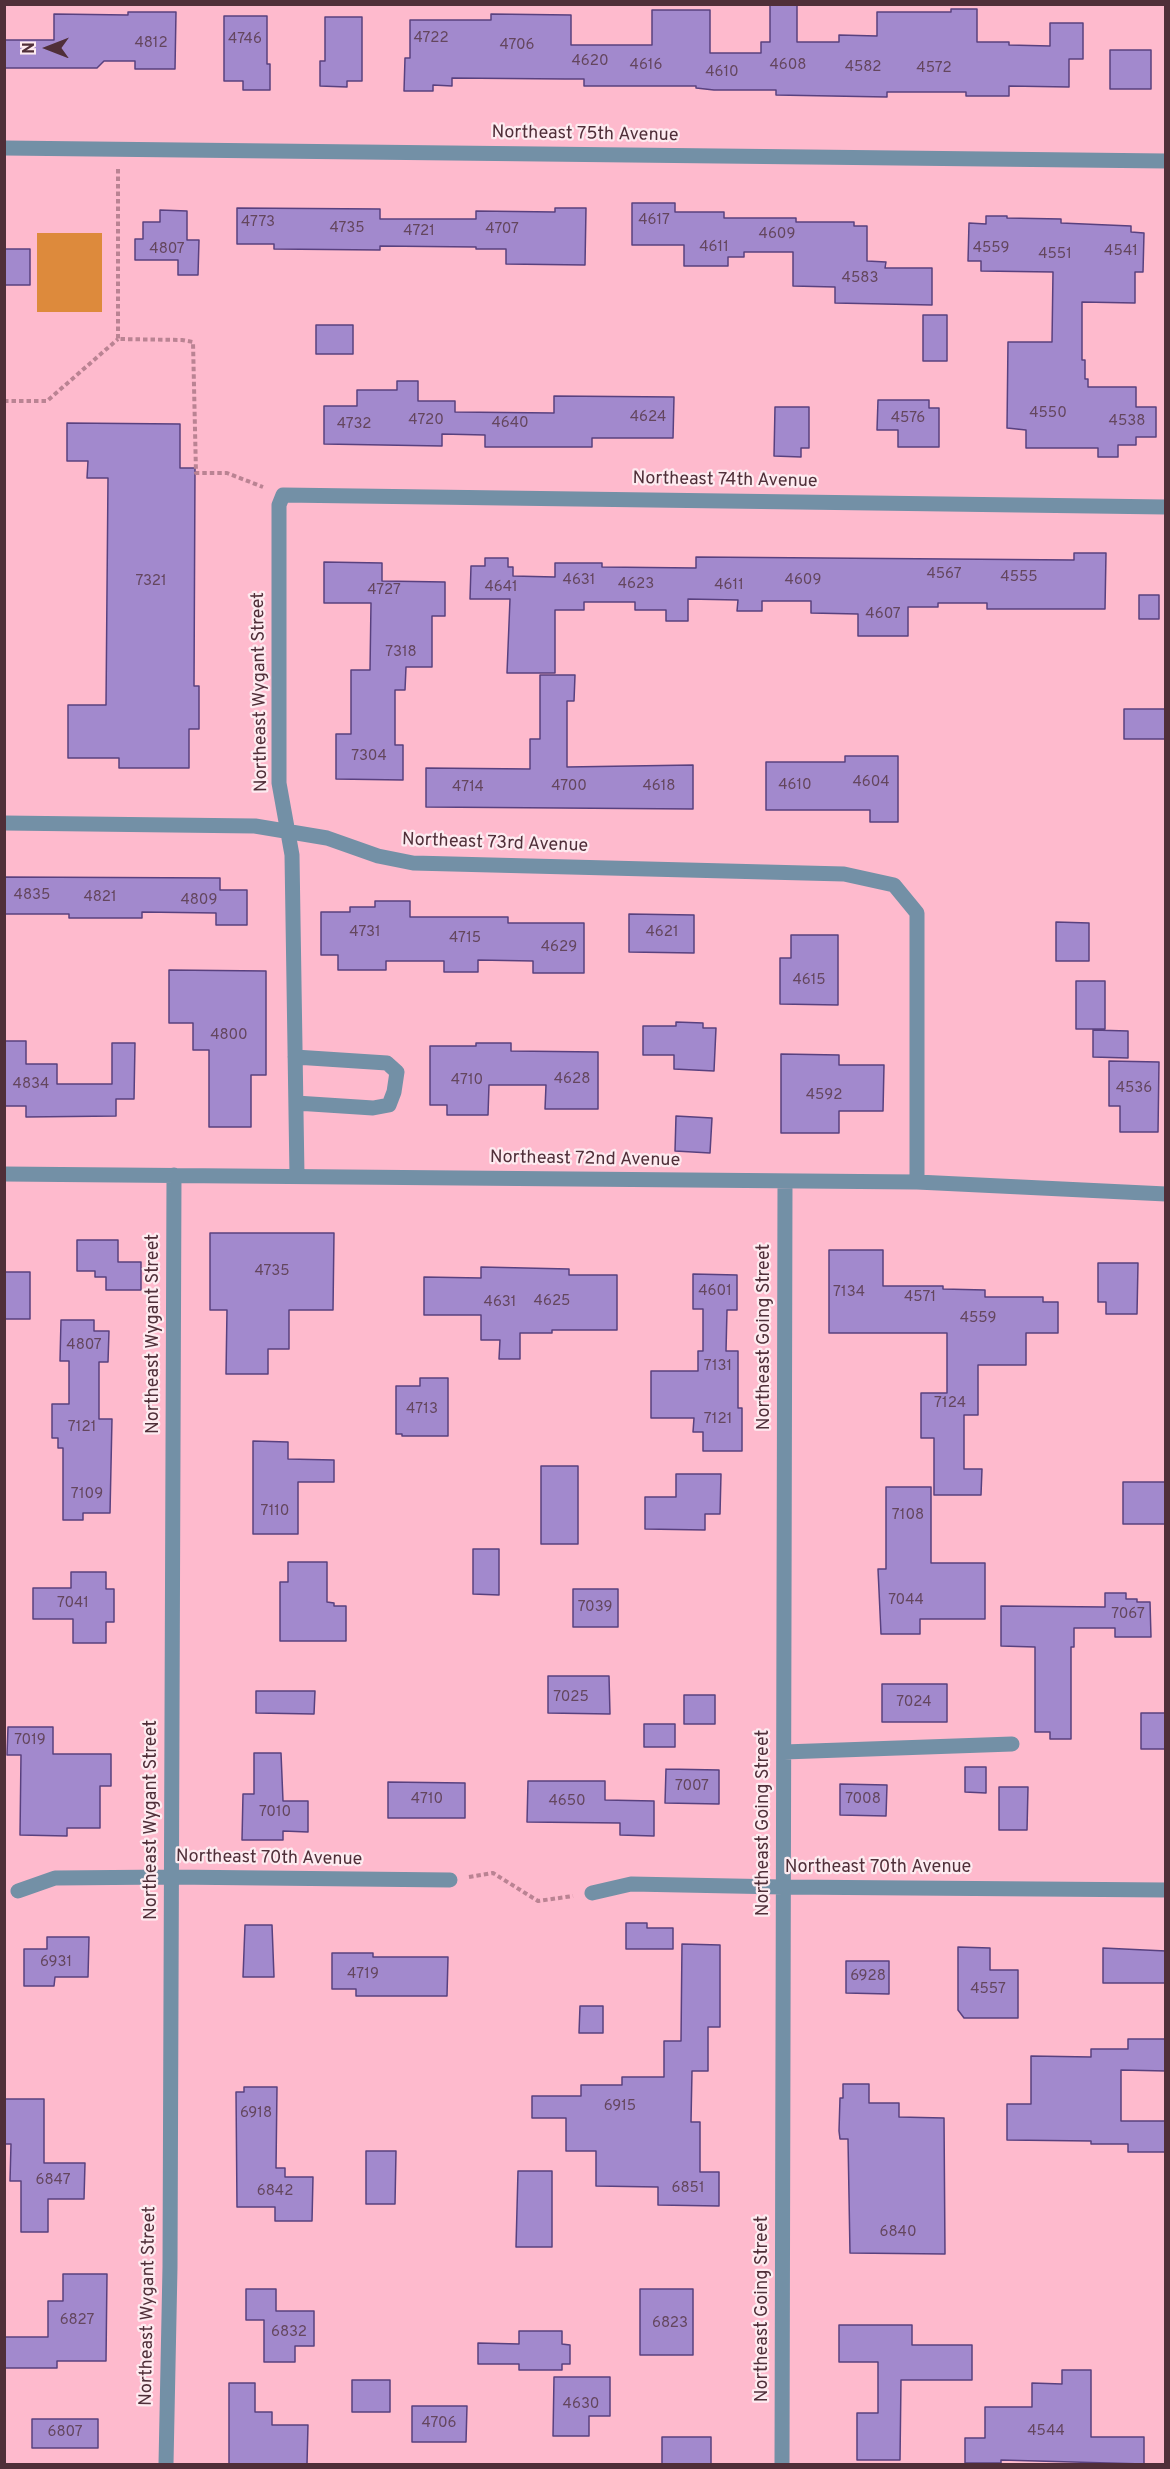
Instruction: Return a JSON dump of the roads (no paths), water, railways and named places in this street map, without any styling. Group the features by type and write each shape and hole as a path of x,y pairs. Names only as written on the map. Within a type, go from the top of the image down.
{"street":[{"name":"Northeast 75th Avenue","path":"4,148 1166,161"},
{"name":"Northeast 74th Avenue","path":"283,495 1166,507"},
{"name":"Northeast Wygant Street","path":"283,495 279,505 279,783 292,855 297,1176"},
{"name":"Northeast 73rd Avenue","path":"4,823 255,826 327,838 378,856 413,863 844,874 894,885 917,912 917,1182"},
{"path":"295,1057 387,1063 397,1072 389,1105 374,1108 296,1103"},
{"name":"Northeast 72nd Avenue","path":"4,1174 917,1182 1166,1194"},
{"name":"Northeast Wygant Street","path":"166,2464 170,2266 174,1175"},
{"name":"Northeast Going Street","path":"782,2464 784,1181"},
{"path":"784,1752 1012,1744"},
{"name":"Northeast 70th Avenue","path":"18,1891 55,1878 450,1880"},
{"name":"Northeast 70th Avenue","path":"592,1893 631,1884 1166,1890"}]}
